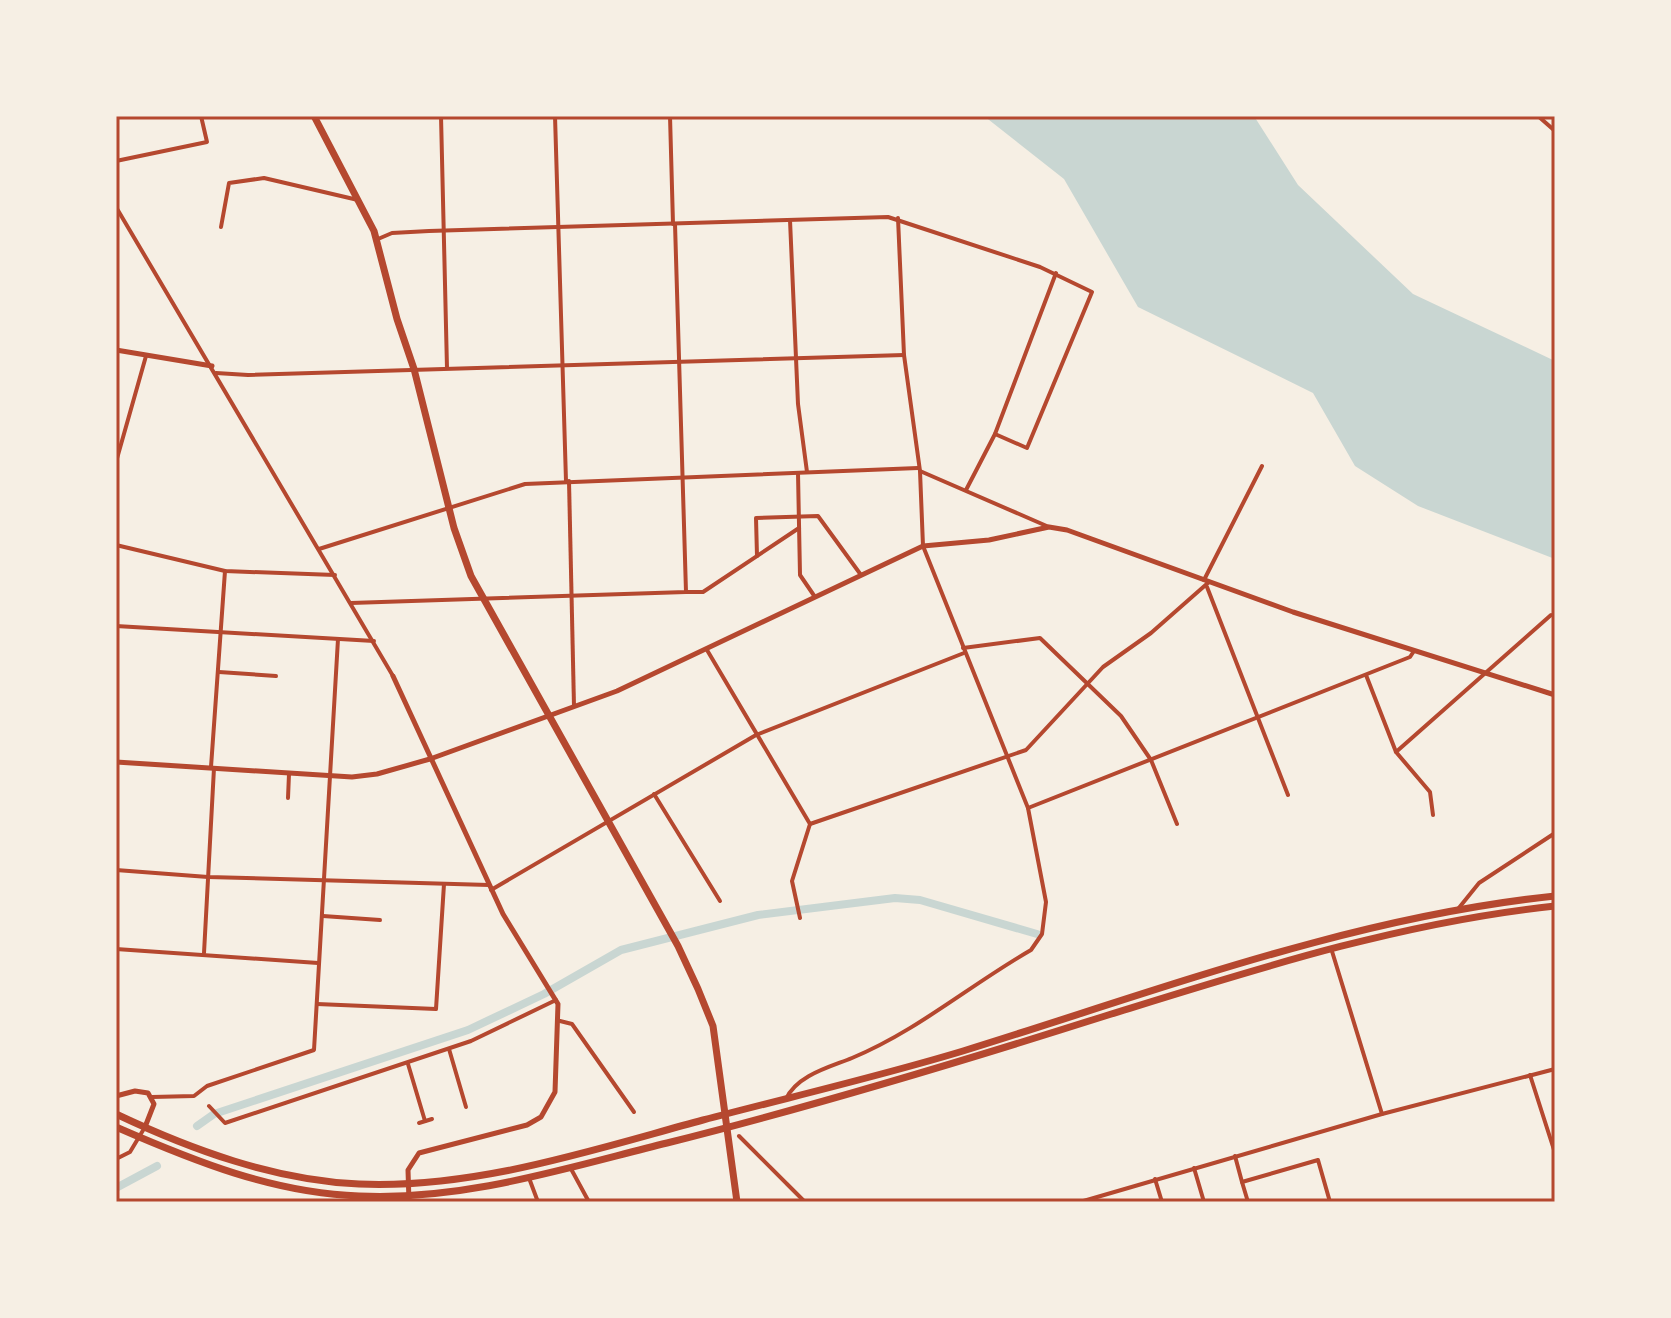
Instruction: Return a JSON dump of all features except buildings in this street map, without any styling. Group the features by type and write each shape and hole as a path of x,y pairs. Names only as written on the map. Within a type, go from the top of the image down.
{"main road":[{"path":"314,116 361,201 377,239 462,553 483,599 678,946 713,1026 737,1202"},
{"path":"116,1114 225,1158 268,1170 335,1182 408,1183 498,1172 960,1052 1226,967 1458,909 1555,896"},
{"path":"116,1127 254,1180 333,1195 409,1199 529,1178 726,1128 979,1056 1229,976 1331,948 1449,922 1555,906"}],"street":[{"path":"116,161 207,142 201,116"},
{"path":"441,116 447,368"},
{"path":"555,116 574,706"},
{"path":"670,116 686,592"},
{"path":"1538,116 1555,131"},
{"path":"221,227 229,183 250,177 361,201"},
{"path":"116,207 374,641 490,888 555,998 560,1021 555,1092 541,1117 527,1125 424,1149 409,1163 409,1199"},
{"path":"377,239 392,233 444,230 898,218 1056,273 1092,292 1027,448 995,434"},
{"path":"786,1099 806,1078 868,1051 929,1017 1038,943 1046,902 1028,808 923,546 919,470 904,355 898,218"},
{"path":"790,220 796,358 807,473"},
{"path":"966,490 995,434 1056,273"},
{"path":"116,350 212,366"},
{"path":"116,462 146,354"},
{"path":"216,373 904,355"},
{"path":"810,824 1034,744 1103,667 1207,583 1262,466"},
{"path":"319,549 525,484 919,470 1049,527 1067,530 1207,583 1555,695"},
{"path":"798,473 800,575 815,597"},
{"path":"757,556 756,518 818,516 861,575"},
{"path":"116,762 365,777 430,759 631,685 923,546 989,540 1049,527"},
{"path":"351,603 703,592 799,528"},
{"path":"116,545 225,571 335,575"},
{"path":"204,954 212,768 210,734 219,672 225,571"},
{"path":"1207,583 1288,795"},
{"path":"1396,752 1551,615"},
{"path":"116,626 374,641"},
{"path":"116,870 208,877 326,879 490,888 756,735 964,650 1040,638 1121,716 1151,760 1177,824"},
{"path":"116,1096 142,1090 152,1097 194,1096 207,1086 314,1050 338,639"},
{"path":"707,650 810,824 792,881 800,918"},
{"path":"1028,808 1366,675 1410,657 1414,651"},
{"path":"219,672 276,676"},
{"path":"1366,675 1396,752 1429,790 1433,815"},
{"path":"288,798 289,774"},
{"path":"654,794 675,823 720,901"},
{"path":"1458,909 1479,883 1555,833"},
{"path":"317,1004 436,1009 444,884"},
{"path":"323,916 380,920"},
{"path":"1331,948 1382,1114"},
{"path":"116,949 318,963"},
{"path":"211,1107 223,1120 408,1064 449,1049 555,998"},
{"path":"560,1021 572,1024 634,1112"},
{"path":"449,1049 466,1107"},
{"path":"408,1064 422,1122 432,1119"},
{"path":"1080,1202 1382,1114 1555,1069"},
{"path":"1530,1075 1555,1153"},
{"path":"116,1159 125,1157 140,1137 154,1110 152,1097"},
{"path":"739,1136 805,1202"},
{"path":"1235,1156 1248,1202"},
{"path":"1242,1182 1318,1160 1330,1202"},
{"path":"570,1167 589,1202"},
{"path":"1194,1168 1204,1202"},
{"path":"529,1178 538,1202"},
{"path":"1155,1179 1162,1202"},
{"path":"1101,1195 1103,1202"}],"shaded area":[{"path":"984,116 1254,116 1298,185 1413,294 1555,361 1555,559 1418,506 1355,466 1313,393 1138,307 1064,179"}],"waterway":[{"path":"197,1126 214,1114 468,1030 544,994 621,950 758,915 895,898 920,900 1037,934"},
{"path":"116,1188 157,1166"}]}
